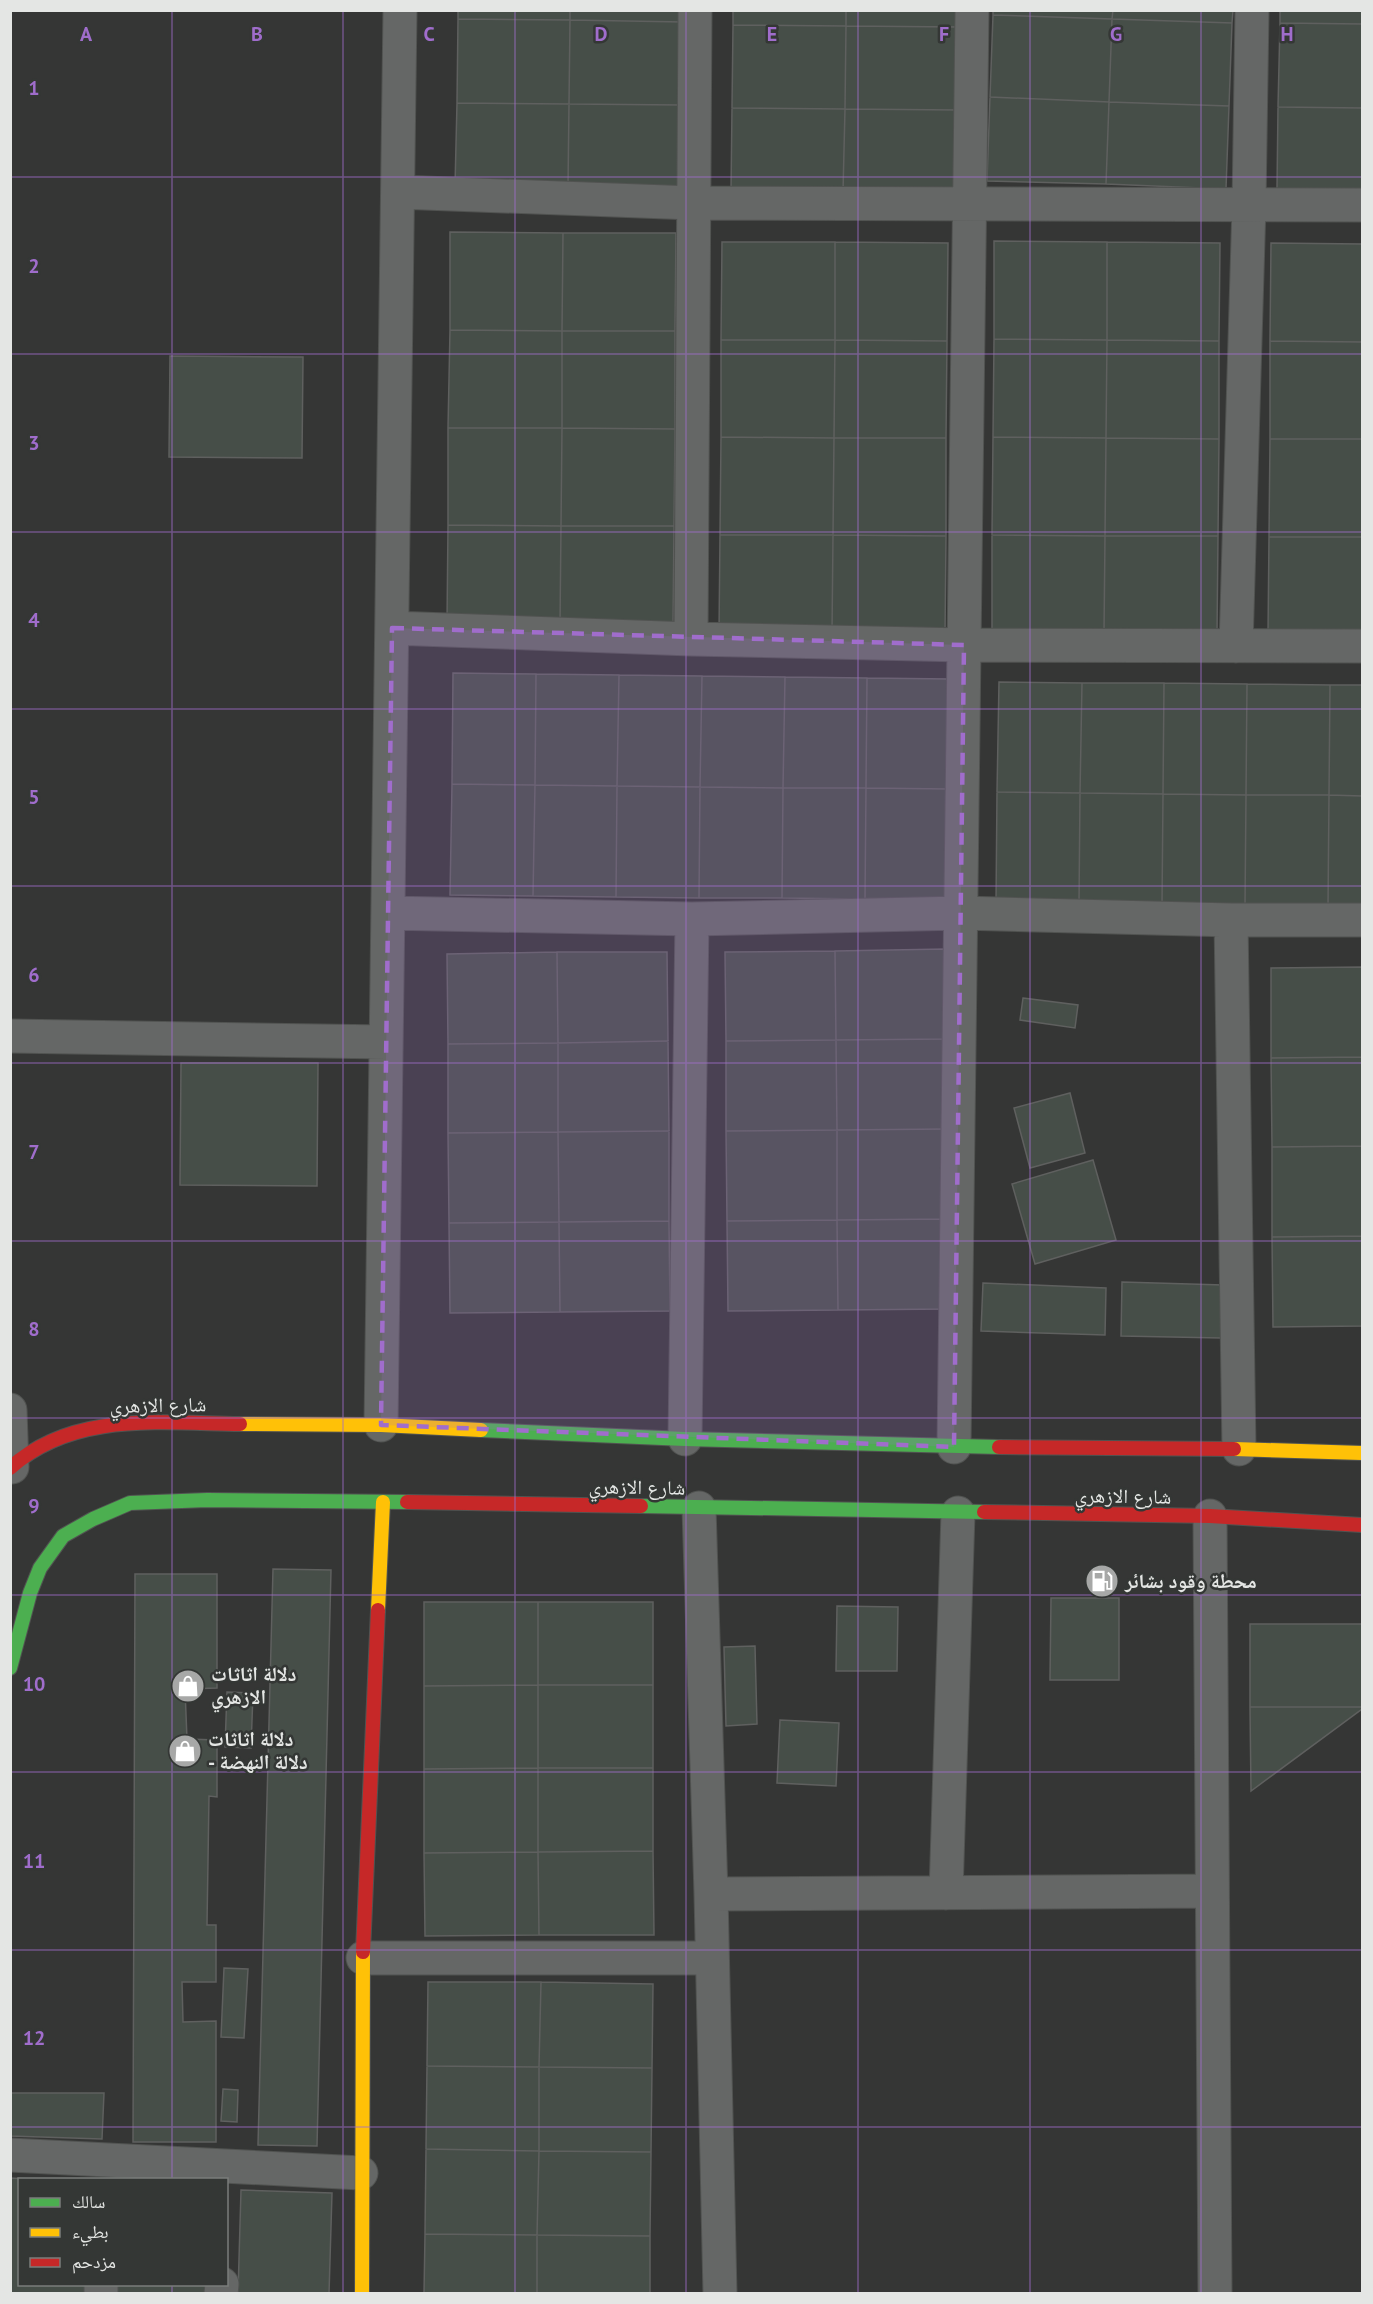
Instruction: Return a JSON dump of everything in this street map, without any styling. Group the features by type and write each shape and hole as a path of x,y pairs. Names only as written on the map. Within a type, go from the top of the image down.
{"street":[{"path":"381,1425 400,10"},
{"path":"691,639 695,10"},
{"path":"954,1447 972,10"},
{"path":"1236,646 1249,205 1252,10"},
{"path":"398,192 693,203 1362,205"},
{"path":"392,628 691,639 964,645 1362,646"},
{"path":"388,913 692,919 961,913 1231,920 1362,920"},
{"path":"685,1439 692,919"},
{"path":"1231,920 1239,1449"},
{"path":"10,1036 386,1042"},
{"path":"10,1410 11,1468"},
{"name":"شارع الازهري","path":"11,1468 33,1448 71,1432 115,1424 381,1425 685,1439 954,1447 1239,1449 1362,1453"},
{"name":"شارع الازهري","path":"10,1668 30,1593 40,1568 63,1536 130,1503 207,1500 383,1502 1210,1516 1362,1525"},
{"path":"362,2294 363,1958 383,1502"},
{"path":"699,1508 720,2294"},
{"path":"946,1893 958,1513"},
{"path":"1210,1516 1215,2294"},
{"path":"711,1894 1212,1891"},
{"path":"363,1958 712,1958"},
{"path":"10,2155 106,2170 361,2173"}],"highlighted area":[{"path":"392,628 964,645 954,1447 381,1425"}],"building":[{"path":"458,10 570,10 570,20 458,19"},
{"path":"570,10 683,10 683,22 570,20"},
{"path":"733,10 846,10 846,26 733,25"},
{"path":"846,10 959,10 959,27 846,26"},
{"path":"993,10 1113,10 1112,19 993,15"},
{"path":"1113,10 1233,10 1232,23 1112,19"},
{"path":"1280,10 1362,10 1362,24 1280,23"},
{"path":"993,15 1112,19 1109,102 990,97"},
{"path":"458,19 570,20 569,104 457,103"},
{"path":"1112,19 1232,23 1229,106 1109,102"},
{"path":"570,20 683,22 681,105 569,104"},
{"path":"1280,23 1362,24 1362,108 1278,107"},
{"path":"733,25 846,26 845,109 732,108"},
{"path":"846,26 959,27 958,110 845,109"},
{"path":"990,97 1109,102 1106,184 987,181"},
{"path":"1109,102 1229,106 1226,189 1106,184"},
{"path":"457,103 569,104 568,187 455,186"},
{"path":"569,104 681,105 680,188 568,187"},
{"path":"1278,107 1362,108 1362,190 1277,189"},
{"path":"732,108 845,109 843,192 731,191"},
{"path":"845,109 958,110 956,194 843,192"},
{"path":"450,232 563,233 562,331 450,330"},
{"path":"563,233 676,233 675,331 562,331"},
{"path":"994,241 1107,242 1107,340 994,339"},
{"path":"722,242 835,242 835,340 721,340"},
{"path":"835,242 948,243 947,341 835,340"},
{"path":"1107,242 1220,243 1219,341 1107,340"},
{"path":"1271,243 1362,244 1362,342 1270,341"},
{"path":"450,330 562,331 562,428 448,428"},
{"path":"562,331 675,331 675,429 562,428"},
{"path":"994,339 1107,340 1106,438 993,437"},
{"path":"721,340 835,340 834,438 721,437"},
{"path":"835,340 947,341 946,438 834,438"},
{"path":"1107,340 1219,341 1219,439 1106,438"},
{"path":"1270,341 1362,342 1362,439 1270,439"},
{"path":"170,356 303,357 302,458 169,457"},
{"path":"448,428 562,428 561,526 448,525"},
{"path":"562,428 675,429 674,526 561,526"},
{"path":"721,437 834,438 833,535 720,535"},
{"path":"993,437 1106,438 1105,536 992,535"},
{"path":"834,438 946,438 946,536 833,535"},
{"path":"1106,438 1219,439 1218,536 1105,536"},
{"path":"1270,439 1362,439 1362,537 1269,537"},
{"path":"448,525 561,526 560,624 447,623"},
{"path":"561,526 674,526 673,624 560,624"},
{"path":"720,535 833,535 832,633 719,633"},
{"path":"833,535 946,536 945,634 832,633"},
{"path":"992,535 1105,536 1104,633 992,633"},
{"path":"1105,536 1218,536 1217,634 1104,633"},
{"path":"1269,537 1362,537 1362,635 1268,634"},
{"path":"453,673 536,674 535,785 452,784"},
{"path":"536,674 619,675 617,786 535,785"},
{"path":"619,675 702,676 700,787 617,786"},
{"path":"702,676 785,677 783,788 700,787"},
{"path":"785,677 867,678 866,788 783,788"},
{"path":"867,678 950,679 949,789 866,788"},
{"path":"999,682 1082,683 1080,793 997,792"},
{"path":"1082,683 1164,683 1163,794 1080,793"},
{"path":"1164,683 1247,684 1246,795 1163,794"},
{"path":"1247,684 1330,685 1329,795 1246,795"},
{"path":"1330,685 1362,685 1362,796 1329,795"},
{"path":"452,784 535,785 533,896 450,895"},
{"path":"535,785 617,786 616,897 533,896"},
{"path":"617,786 700,787 699,898 616,897"},
{"path":"700,787 783,788 782,898 699,898"},
{"path":"783,788 866,788 865,899 782,898"},
{"path":"866,788 949,789 948,900 865,899"},
{"path":"997,792 1080,793 1079,904 996,903"},
{"path":"1080,793 1163,794 1162,905 1079,904"},
{"path":"1163,794 1246,795 1245,906 1162,905"},
{"path":"1246,795 1329,795 1328,907 1245,906"},
{"path":"1329,795 1362,796 1362,907 1328,907"},
{"path":"945,949 946,1039 836,1040 835,951"},
{"path":"835,951 836,1040 726,1041 725,952"},
{"path":"557,952 667,952 668,1041 558,1043"},
{"path":"557,952 558,1043 448,1044 447,954"},
{"path":"1362,967 1362,1057 1271,1058 1271,968"},
{"path":"1023,998 1078,1005 1075,1028 1020,1020"},
{"path":"946,1039 947,1129 837,1130 836,1040"},
{"path":"836,1040 837,1130 726,1131 726,1041"},
{"path":"668,1041 669,1131 558,1132 558,1043"},
{"path":"558,1043 558,1132 448,1133 448,1044"},
{"path":"1362,1057 1362,1146 1272,1147 1271,1058"},
{"path":"181,1063 318,1063 317,1186 180,1185"},
{"path":"1070,1093 1085,1153 1030,1168 1014,1108"},
{"path":"947,1129 947,1219 837,1220 837,1130"},
{"path":"837,1130 837,1220 727,1221 726,1131"},
{"path":"669,1131 669,1221 559,1222 558,1132"},
{"path":"558,1132 559,1222 449,1223 448,1133"},
{"path":"1362,1146 1362,1236 1272,1237 1272,1147"},
{"path":"1093,1160 1116,1240 1035,1264 1012,1184"},
{"path":"947,1219 948,1309 838,1310 837,1220"},
{"path":"837,1220 838,1310 728,1311 727,1221"},
{"path":"669,1221 670,1311 560,1312 559,1222"},
{"path":"559,1222 560,1312 450,1313 449,1223"},
{"path":"1362,1236 1362,1326 1273,1327 1272,1237"},
{"path":"1122,1282 1223,1285 1221,1338 1121,1336"},
{"path":"983,1283 1106,1288 1105,1335 981,1331"},
{"path":"273,1569 331,1570 317,2146 258,2145"},
{"path":"135,1574 217,1574 217,1688 185,1689 187,1739 217,1740 217,1797 209,1796 207,1925 216,1925 216,1982 182,1982 183,2022 216,2021 216,2142 133,2142"},
{"path":"1051,1598 1119,1598 1119,1680 1050,1680"},
{"path":"424,1602 538,1602 538,1685 424,1686"},
{"path":"538,1602 653,1602 653,1685 538,1685"},
{"path":"837,1606 898,1607 897,1671 836,1671"},
{"path":"1250,1624 1362,1624 1362,1707 1250,1707"},
{"path":"755,1646 757,1724 726,1726 724,1647"},
{"path":"538,1685 538,1768 424,1769 424,1686"},
{"path":"538,1685 653,1685 653,1768 538,1768"},
{"path":"227,1692 253,1693 251,1748 225,1747"},
{"path":"1250,1707 1362,1707 1362,1709 1251,1791"},
{"path":"780,1720 839,1723 836,1786 777,1783"},
{"path":"538,1768 538,1852 424,1853 424,1769"},
{"path":"538,1768 653,1768 653,1851 538,1852"},
{"path":"653,1851 654,1935 539,1935 538,1852"},
{"path":"538,1852 539,1935 425,1936 424,1853"},
{"path":"224,1968 248,1969 244,2038 221,2037"},
{"path":"428,1982 541,1982 539,2067 427,2066"},
{"path":"541,1982 653,1984 652,2068 539,2067"},
{"path":"427,2066 539,2067 539,2151 426,2149"},
{"path":"539,2067 652,2068 651,2152 539,2151"},
{"path":"223,2089 238,2090 237,2122 221,2121"},
{"path":"10,2093 104,2093 102,2139 10,2136"},
{"path":"426,2149 539,2151 537,2235 425,2234"},
{"path":"539,2151 651,2152 650,2236 537,2235"},
{"path":"10,2178 18,2178 18,2286 86,2286 85,2294 10,2294"},
{"path":"241,2190 332,2193 329,2294 238,2294"},
{"path":"425,2234 537,2235 537,2294 424,2294"},
{"path":"537,2235 650,2236 650,2294 537,2294"},
{"path":"116,2286 206,2286 206,2294 115,2294"}],"traffic: fast":[{"path":"481,1430 685,1439 999,1447"},
{"path":"10,1668 30,1593 40,1568 63,1536 93,1519 130,1503 207,1500 407,1502"},
{"path":"641,1506 984,1512"}],"traffic: slow":[{"path":"240,1424 381,1425 481,1430"},
{"path":"1234,1449 1362,1453"},
{"path":"378,1610 383,1502"},
{"path":"362,2294 363,1952"}],"traffic: jam":[{"path":"10,1468 35,1450 61,1437 90,1429 149,1422 240,1424"},
{"path":"999,1447 1234,1449"},
{"path":"407,1502 641,1506"},
{"path":"984,1512 1210,1516 1362,1525"},
{"path":"363,1952 378,1610"}],"place":[{"name":"محطة وقود بشائر","path":"1102,1581"},
{"name":"دلالة اثاثات الازهري","path":"188,1686"},
{"name":"دلالة اثاثات - دلالة النهضة","path":"185,1751"}]}
